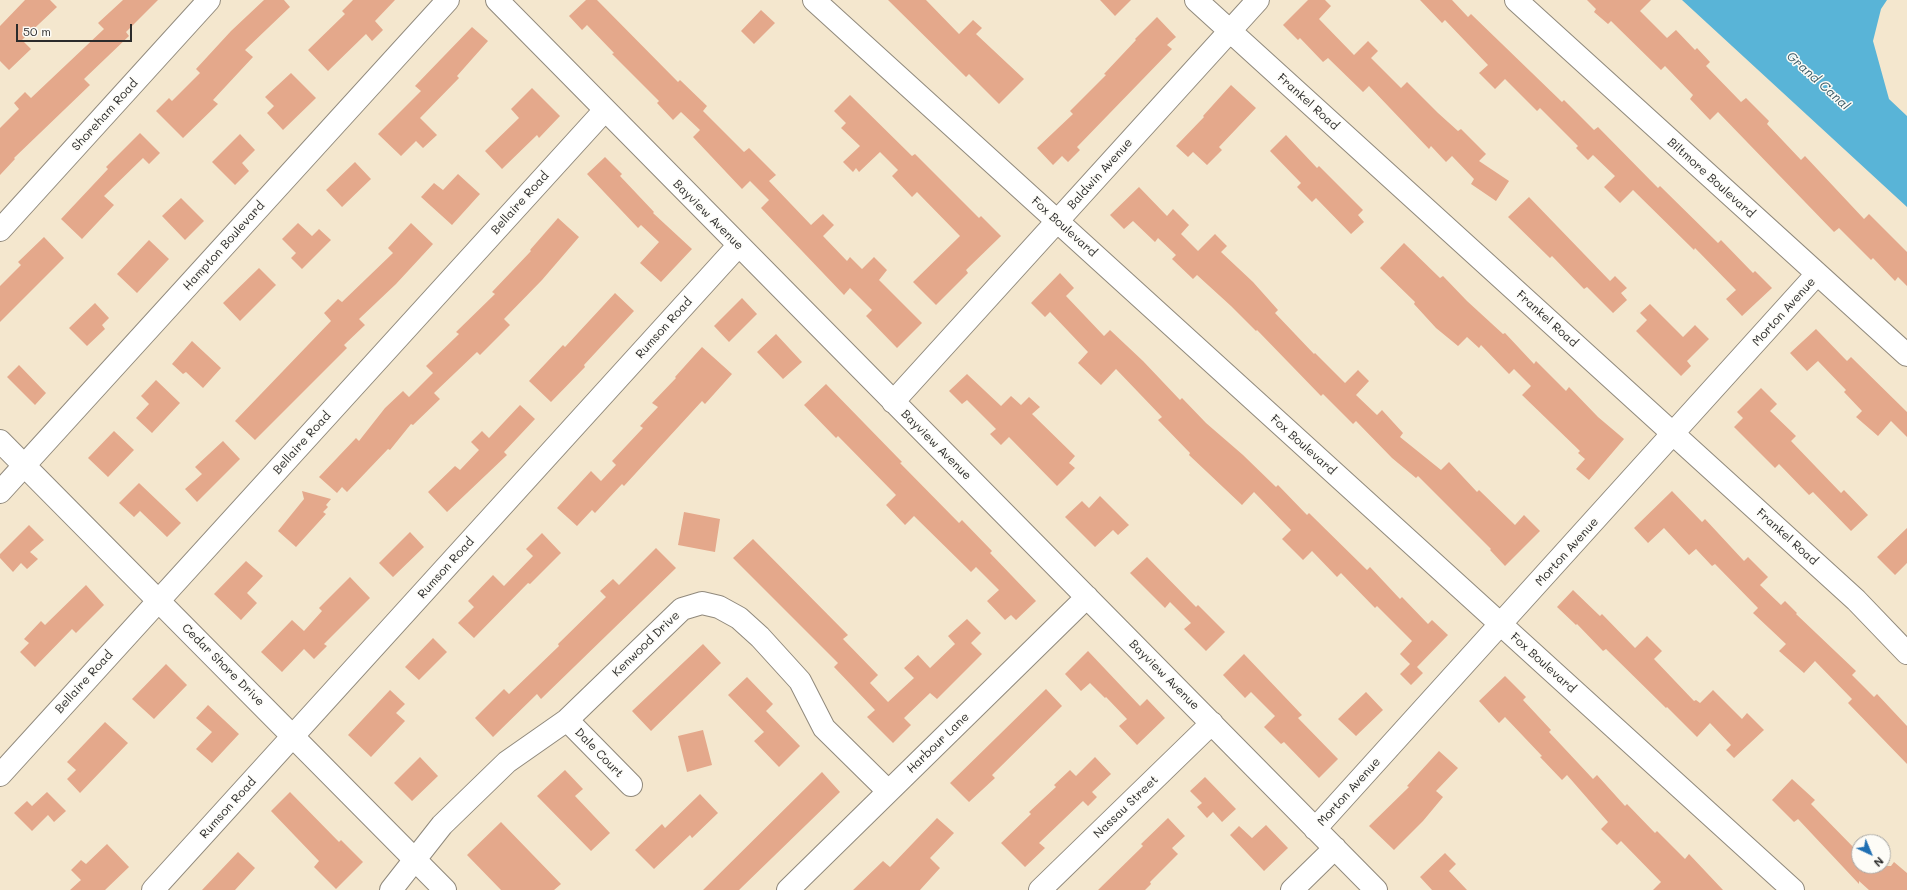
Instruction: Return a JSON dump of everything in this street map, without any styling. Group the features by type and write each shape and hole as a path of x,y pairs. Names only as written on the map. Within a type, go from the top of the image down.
{"street":[{"name":"Shoreham Road","path":"0,230 209,0"},
{"name":"Hampton Boulevard","path":"0,492 448,0"},
{"name":"Bayview Avenue","path":"497,0 738,246 1376,890"},
{"name":"Fox Boulevard","path":"814,0 1793,890"},
{"name":"Frankel Road","path":"1196,0 1903,642"},
{"name":"Baldwin Avenue","path":"893,402 1258,0"},
{"name":"Biltmore Boulevard","path":"1516,0 1907,355"},
{"name":"Bellaire Road","path":"0,776 605,110"},
{"name":"Rumson Road","path":"153,890 738,246"},
{"name":"Morton Avenue","path":"1315,829 1818,274"},
{"name":"Cedar Shore Drive","path":"0,441 445,890"},
{"name":"Harbour Lane","path":"788,890 1087,597"},
{"name":"Kenwood Drive","path":"391,890 442,826 507,762 567,720 682,609 702,603 719,607 739,618 760,637 800,681 824,728 888,791"},
{"name":"Dale Court","path":"567,720 631,785"},
{"name":"Nassau Street","path":"1040,890 1212,723"},
{"path":"1292,890 1335,848"}],"water":[{"name":"Grand Canal","path":"1682,0 1887,0 1881,9 1873,41 1889,99 1907,116 1907,207"}],"building":[{"path":"25,0 50,0 57,7 22,40 31,49 9,70 0,61 0,26"},
{"path":"123,0 158,0 126,32 129,36 84,79 90,85 14,158 15,159 0,175 0,128 19,109 14,103 25,92 31,98 104,29 98,23"},
{"path":"264,0 284,0 290,7 245,50 253,57 213,100 218,104 183,138 156,111 169,98 172,101 200,73 196,69 231,31"},
{"path":"353,0 395,0 375,21 383,30 372,41 366,34 328,71 308,50 345,14 342,11"},
{"path":"586,0 597,0 678,82 680,80 707,106 703,111 744,152 749,148 776,175 769,181 811,225 823,214 834,225 823,236 847,261 850,257 862,269 874,257 887,270 879,280 922,323 897,348 866,316 872,310 850,288 844,295 761,208 769,200 750,181 742,189 693,137 700,130 681,112 673,120 657,103 659,101 612,54 614,53 587,25 582,30 569,16"},
{"path":"888,0 926,0 959,34 973,20 982,28 976,34 1024,79 999,104 969,74 966,77"},
{"path":"1100,0 1131,0 1115,16"},
{"path":"1308,0 1325,0 1331,6 1319,19 1354,55 1368,41 1378,51 1371,58 1401,88 1407,82 1438,113 1458,131 1461,129 1486,154 1479,161 1509,181 1496,201 1471,184 1474,179 1452,156 1446,162 1431,146 1429,149 1369,86 1363,92 1328,58 1323,62 1300,38 1298,40 1283,25"},
{"path":"1420,0 1452,0 1468,17 1471,14 1562,102 1564,100 1594,130 1598,127 1658,188 1660,186 1718,243 1721,240 1753,273 1755,271 1772,288 1742,316 1726,299 1736,290 1695,248 1694,250 1633,190 1620,203 1604,187 1615,176 1593,155 1588,160 1576,148 1578,146 1540,108 1537,111 1505,79 1495,89 1479,73 1488,65 1445,20 1442,23"},
{"path":"1587,0 1651,0 1640,11 1667,38 1676,30 1695,50 1697,48 1710,62 1706,66 1741,102 1746,98 1769,121 1767,124 1801,160 1805,156 1864,219 1869,214 1907,252 1907,286 1898,277 1895,281 1873,258 1871,260 1839,228 1834,232 1718,112 1710,120 1690,99 1693,95 1665,66 1661,70 1611,21 1608,24 1594,12 1596,9"},
{"path":"761,10 775,23 754,44 741,31"},
{"path":"1157,17 1176,37 1167,45 1172,49 1077,147 1080,150 1068,162 1062,156 1053,165 1037,148 1073,114 1070,111 1106,75 1104,74"},
{"path":"472,27 488,41 457,76 459,78 420,118 437,135 423,148 416,141 401,156 378,134 421,91 415,86"},
{"path":"291,73 316,98 283,130 267,113 274,106 265,97"},
{"path":"1231,85 1256,108 1219,147 1222,150 1207,165 1193,152 1188,157 1176,146 1204,117 1203,116"},
{"path":"532,88 560,116 539,138 537,135 502,169 485,151 519,118 511,109"},
{"path":"850,95 912,156 915,154 979,218 981,216 1001,236 966,270 968,273 936,305 913,282 960,236 917,192 912,197 892,176 898,170 880,152 859,172 856,168 853,172 843,162 860,146 841,128 846,123 834,111"},
{"path":"140,133 160,153 149,164 143,158 104,196 114,205 82,239 61,219 108,169 106,167"},
{"path":"240,134 255,150 242,163 249,171 235,185 212,162"},
{"path":"1286,135 1317,168 1319,166 1363,210 1358,215 1364,222 1351,234 1316,198 1312,202 1297,187 1301,183 1270,151"},
{"path":"605,157 622,174 620,176 654,212 653,213 692,249 661,282 640,263 659,242 641,225 638,228 587,174"},
{"path":"355,162 371,179 342,207 326,190"},
{"path":"458,174 480,194 452,225 421,197 434,183 443,190"},
{"path":"1139,187 1167,216 1173,209 1189,225 1181,234 1198,251 1215,234 1227,246 1221,252 1253,282 1278,310 1275,313 1314,354 1315,353 1345,383 1358,370 1369,381 1356,395 1377,415 1382,410 1403,433 1400,437 1441,470 1449,462 1477,492 1479,490 1515,525 1524,515 1540,531 1505,566 1490,550 1491,549 1418,476 1416,478 1392,458 1356,421 1353,424 1323,394 1321,396 1257,330 1256,331 1197,275 1193,279 1172,259 1176,255 1158,238 1155,242 1133,221 1124,229 1110,215"},
{"path":"1529,197 1610,281 1615,276 1627,288 1621,293 1627,300 1613,313 1587,287 1584,289 1552,256 1550,258 1508,217"},
{"path":"181,198 204,221 185,240 162,216"},
{"path":"558,218 579,237 542,280 504,319 510,325 480,355 477,352 434,393 440,399 413,425 411,424 390,450 388,449 347,492 342,487 337,493 319,477 356,438 359,441 385,408 403,391 409,397 433,373 426,366 459,334 456,332 495,294 492,292 531,251 530,250"},
{"path":"298,223 312,236 319,229 331,240 302,269 291,258 296,253 282,239"},
{"path":"411,223 433,244 396,284 359,319 365,325 344,345 347,348 255,440 235,421 331,321 324,313 338,299 342,302 393,253 388,248"},
{"path":"44,237 64,258 0,322 0,286 21,265 18,262"},
{"path":"149,240 169,259 137,293 117,274"},
{"path":"1404,243 1440,278 1443,276 1467,301 1503,334 1505,333 1534,364 1536,361 1566,391 1569,387 1598,417 1624,439 1589,480 1576,469 1585,459 1578,453 1580,451 1522,395 1531,386 1514,369 1509,374 1481,345 1479,348 1467,337 1458,346 1436,328 1414,304 1415,302 1380,268"},
{"path":"259,268 276,285 240,321 223,303"},
{"path":"1060,273 1074,288 1066,296 1104,336 1110,330 1143,361 1180,400 1182,398 1206,423 1243,455 1276,487 1278,485 1307,515 1309,513 1367,570 1370,567 1400,599 1402,597 1428,624 1432,620 1448,635 1417,667 1423,673 1411,685 1400,674 1410,664 1400,654 1412,641 1377,606 1375,608 1341,573 1337,577 1312,551 1303,560 1282,539 1291,530 1254,492 1242,505 1189,455 1190,453 1158,420 1162,417 1116,369 1101,385 1078,363 1088,352 1050,312 1045,317 1031,303"},
{"path":"615,293 634,311 584,365 585,367 551,402 529,381 563,345 565,347"},
{"path":"742,298 757,314 729,342 714,326"},
{"path":"95,303 109,318 102,325 105,329 87,346 69,328"},
{"path":"1650,304 1683,337 1695,325 1709,339 1687,361 1691,366 1681,376 1636,331 1647,320 1640,313"},
{"path":"1816,329 1847,361 1851,357 1907,412 1907,437 1891,421 1878,436 1856,417 1862,411 1844,392 1846,390 1818,361 1807,371 1790,353"},
{"path":"776,334 802,362 783,379 757,352"},
{"path":"192,341 221,368 203,388 186,372 183,374 172,364"},
{"path":"702,347 732,374 705,404 702,401 624,486 622,484 595,513 592,510 577,526 557,508 591,471 601,481 616,465 612,461 643,428 640,426 658,407 652,403 676,378 675,377"},
{"path":"19,365 46,393 35,405 7,377"},
{"path":"967,374 1001,406 1011,396 1021,405 1029,397 1040,407 1032,414 1075,456 1069,463 1075,468 1057,486 1009,437 1001,445 990,434 996,429 967,400 962,404 949,391"},
{"path":"156,380 180,403 152,433 136,418 149,404 141,396"},
{"path":"826,384 959,523 962,520 992,551 990,553 1036,601 1016,620 1011,615 1005,620 987,601 999,590 976,567 971,572 914,516 905,525 886,505 896,495 838,436 836,438 804,405"},
{"path":"1761,388 1777,404 1770,411 1796,436 1791,441 1841,493 1844,490 1868,515 1851,531 1813,492 1809,495 1779,464 1775,468 1734,427 1743,418 1737,412"},
{"path":"520,405 535,419 504,452 507,455 447,512 428,492 455,466 460,470 479,450 471,442 482,431 489,438"},
{"path":"114,431 134,450 108,477 88,458"},
{"path":"223,441 240,459 197,502 185,489 202,474 195,467"},
{"path":"139,483 181,523 167,537 140,511 134,517 119,503"},
{"path":"302,491 331,499 326,505 328,507 323,512 326,514 296,547 278,531 304,499"},
{"path":"1672,491 1702,522 1705,519 1744,561 1748,557 1768,577 1760,585 1781,605 1785,601 1797,613 1796,614 1856,671 1852,675 1874,697 1877,694 1907,726 1907,764 1848,703 1852,699 1815,661 1804,673 1779,651 1786,644 1753,613 1758,608 1715,564 1712,566 1696,549 1689,555 1664,528 1648,543 1634,528"},
{"path":"1100,496 1129,525 1118,535 1113,530 1095,547 1065,517 1082,501 1089,508"},
{"path":"684,512 720,519 715,552 678,545"},
{"path":"29,525 44,540 30,552 38,559 27,569 21,563 13,572 0,558 0,554"},
{"path":"1907,528 1907,563 1895,575 1877,557"},
{"path":"410,532 424,547 393,577 379,563"},
{"path":"542,533 561,553 530,584 528,583 474,638 458,623 474,607 468,601 493,575 504,586 533,556 526,549"},
{"path":"753,539 848,635 843,639 878,675 870,683 888,702 914,678 904,668 918,655 930,668 955,644 948,636 967,619 981,633 971,643 982,654 937,699 930,693 904,718 911,725 893,743 867,717 875,710 834,667 838,663 733,558"},
{"path":"656,548 676,568 541,699 537,694 493,737 475,718 504,689 509,694 559,646 558,644 606,597 600,591 613,579 619,585"},
{"path":"1147,557 1196,607 1198,605 1225,632 1206,651 1184,629 1191,623 1170,602 1165,608 1130,573"},
{"path":"246,561 263,576 247,593 257,603 241,620 214,594"},
{"path":"350,577 370,598 324,644 327,646 314,659 304,649 282,672 261,652 292,620 304,631 322,611 319,608"},
{"path":"86,585 104,605 76,633 72,629 35,667 20,652 29,643 24,639 41,621 45,625"},
{"path":"1573,590 1600,616 1602,614 1635,648 1647,636 1662,651 1654,659 1694,701 1696,700 1700,703 1713,690 1742,719 1747,713 1764,730 1734,758 1726,750 1731,745 1710,723 1697,737 1606,649 1603,651 1577,624 1576,625 1557,607"},
{"path":"433,638 447,652 419,680 405,667"},
{"path":"703,644 721,663 651,731 632,711"},
{"path":"1088,651 1140,706 1147,699 1165,718 1137,745 1119,726 1127,719 1106,697 1105,698 1090,683 1081,691 1065,674"},
{"path":"1244,654 1302,715 1298,718 1338,759 1319,778 1284,742 1281,744 1264,727 1275,716 1251,692 1245,698 1223,675"},
{"path":"166,664 187,685 154,719 132,699"},
{"path":"1505,676 1526,697 1523,700 1551,730 1549,732 1593,779 1597,775 1625,806 1627,804 1655,833 1657,831 1685,859 1689,854 1723,890 1653,890 1661,882 1621,841 1617,845 1601,829 1608,822 1567,775 1562,780 1540,757 1542,756 1505,717 1499,723 1479,701"},
{"path":"747,677 773,704 766,711 800,746 779,767 754,741 764,732 728,695"},
{"path":"1046,689 1062,706 992,775 995,778 969,802 950,783"},
{"path":"390,690 405,704 396,713 405,721 371,757 348,735"},
{"path":"1366,692 1383,710 1356,736 1338,719"},
{"path":"208,705 239,734 212,763 196,749 212,732 196,718"},
{"path":"105,722 128,743 80,793 67,779 76,770 67,762"},
{"path":"703,730 712,765 687,772 678,736"},
{"path":"1439,751 1458,768 1436,791 1443,797 1423,821 1394,850 1369,826 1409,787 1407,786"},
{"path":"420,757 438,776 412,801 394,783"},
{"path":"1095,757 1111,774 1092,792 1097,797 1088,806 1083,801 1039,843 1045,848 1025,867 1001,843 1031,814 1029,812 1056,787 1054,785 1070,770 1076,776"},
{"path":"565,770 583,789 575,796 610,833 591,851 537,796"},
{"path":"822,772 840,792 739,890 703,890"},
{"path":"1205,777 1236,809 1222,822 1213,812 1207,818 1197,807 1202,803 1190,791"},
{"path":"1792,779 1815,800 1811,804 1851,845 1851,874 1891,874 1891,866 1894,862 1907,873 1907,890 1869,890 1859,881 1859,884 1798,819 1794,822 1772,800"},
{"path":"47,792 66,811 54,822 48,815 32,831 14,813 27,801 32,806"},
{"path":"290,792 339,842 341,840 363,862 336,889 314,867 319,861 271,811"},
{"path":"700,794 718,813 692,838 690,835 654,869 635,850 662,824 665,828"},
{"path":"937,818 954,833 930,858 940,868 920,890 853,890 883,861 890,867"},
{"path":"1168,818 1185,836 1172,848 1178,854 1150,882 1151,884 1145,890 1098,890 1143,846 1141,844"},
{"path":"501,822 561,884 554,890 501,890 467,855"},
{"path":"1266,825 1288,848 1264,871 1230,835 1239,826 1252,838"},
{"path":"107,844 129,867 105,890 70,890 81,880 71,870 81,860 86,864"},
{"path":"238,852 255,868 235,890 202,890"},
{"path":"1445,853 1456,864 1449,871 1467,890 1432,890 1420,877"}]}
